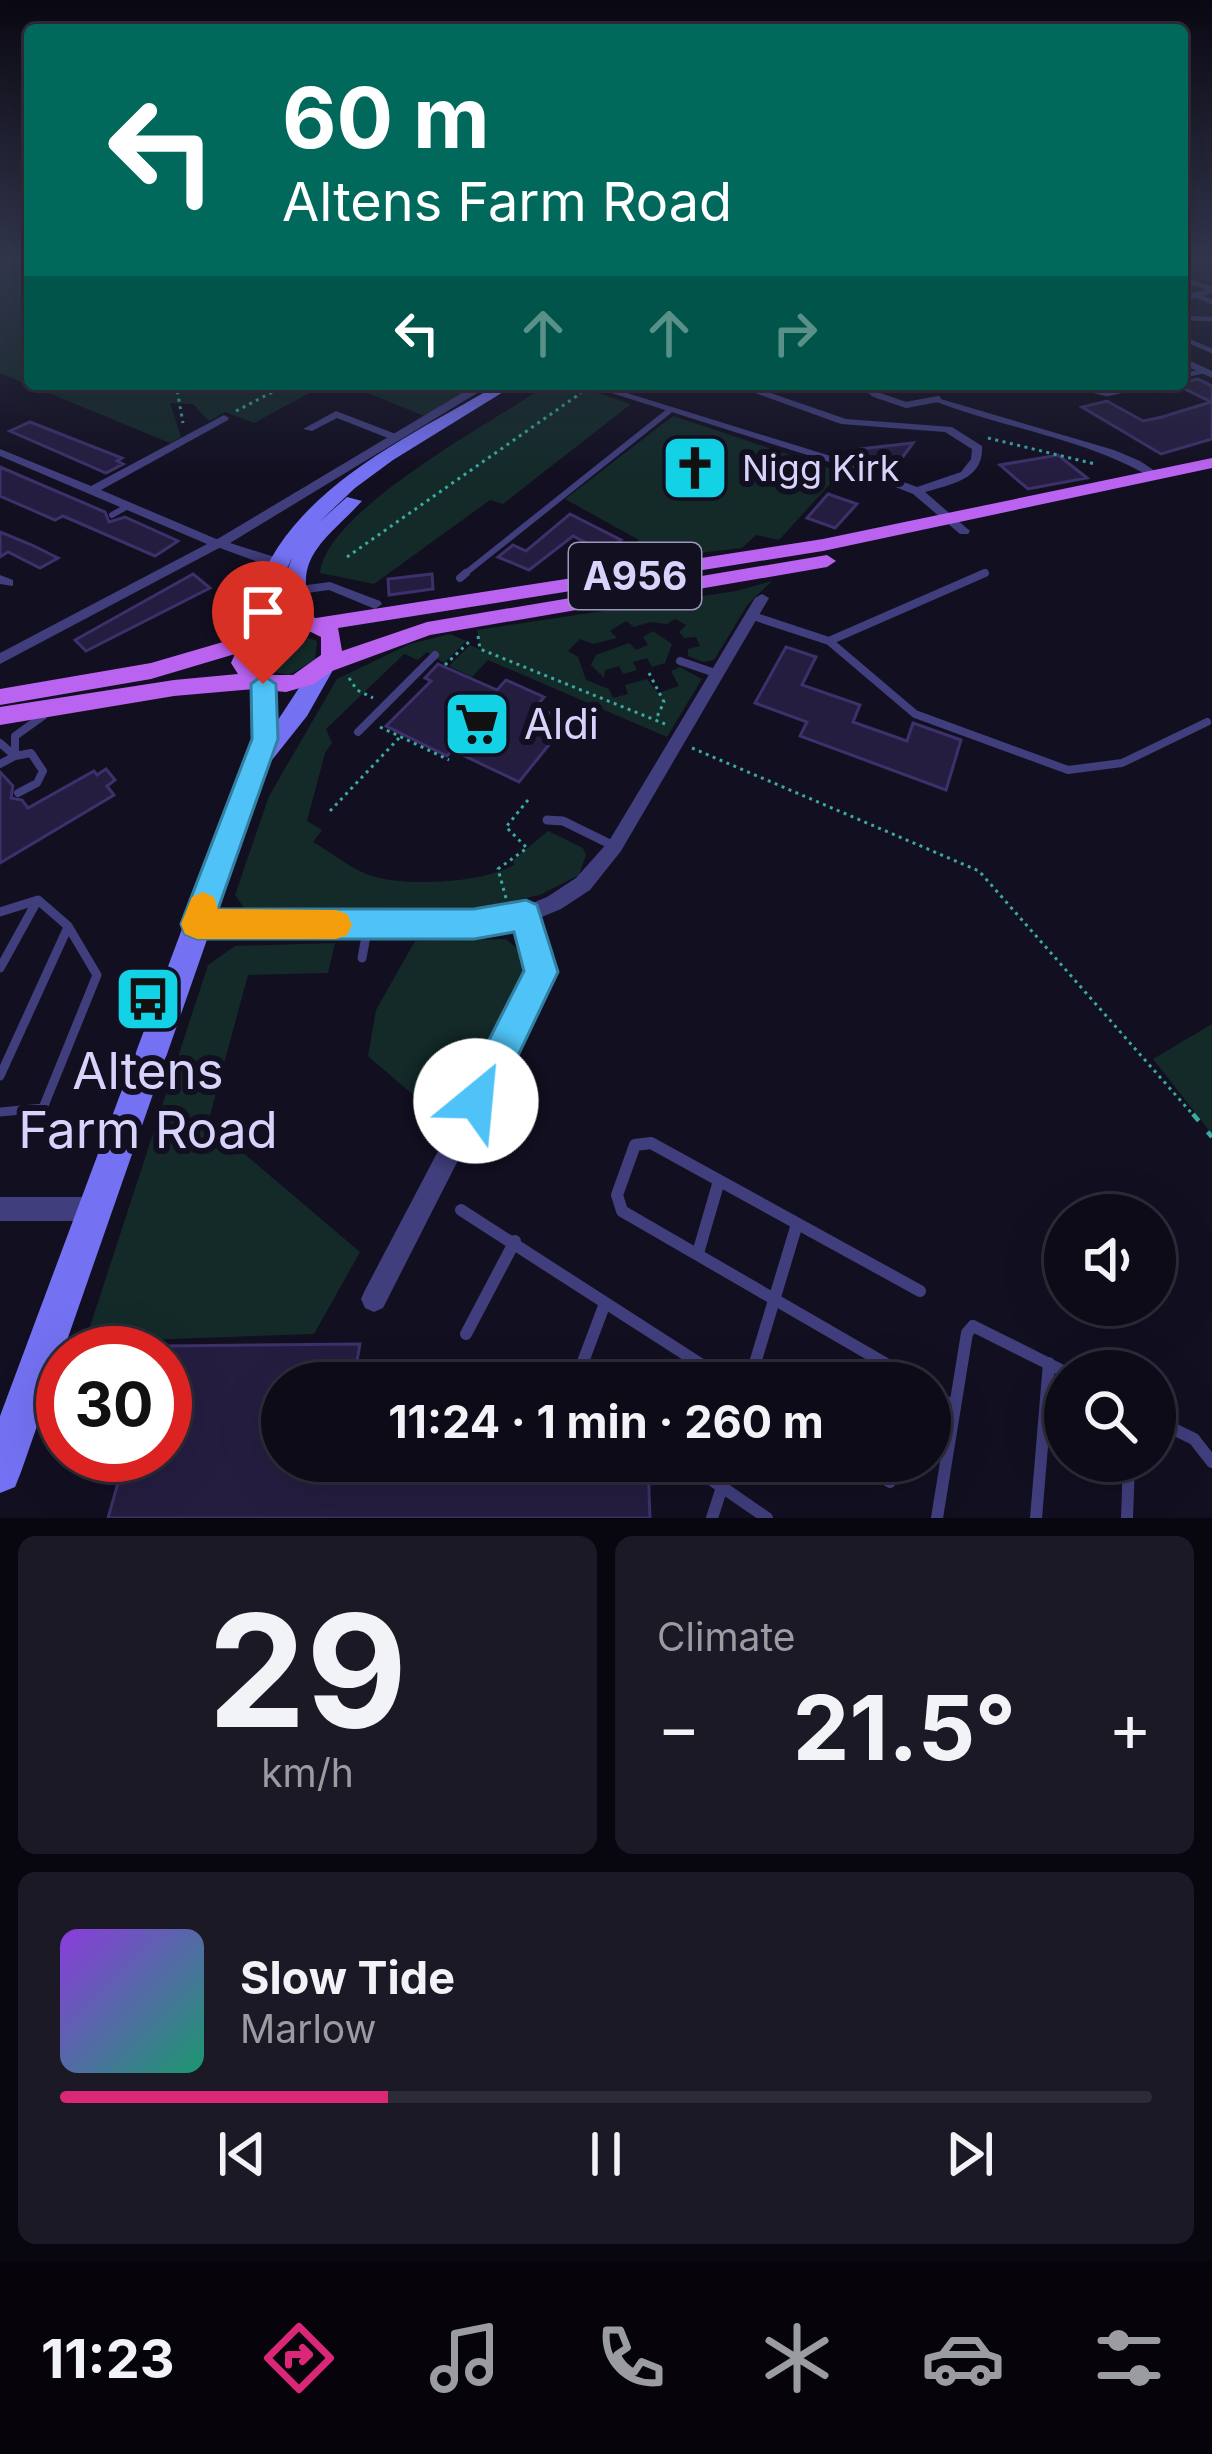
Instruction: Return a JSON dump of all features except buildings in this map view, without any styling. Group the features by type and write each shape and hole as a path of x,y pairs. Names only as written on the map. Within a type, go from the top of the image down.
{"main road":[{"path":"255,766 299,710 334,641 312,624 287,574 289,541 334,497 500,390"},
{"path":"0,1472 255,766 267,724 258,683 242,663 254,639 262,593 287,574 358,497 521,390"},
{"name":"A956","path":"0,716 258,683 294,684 404,634 472,632 793,567 1212,463"},
{"name":"A956","path":"0,697 152,671 254,639 280,626 578,585 1212,480"}],"street":[{"path":"0,659 217,544 476,390"},
{"path":"618,390 669,411 917,491 958,525"},
{"path":"759,390 845,422 937,426 964,436 978,448 974,469 965,477 917,491"},
{"path":"938,399 986,420 1125,459 1158,477"},
{"path":"308,429 336,414 397,438"},
{"path":"93,490 224,418"},
{"path":"0,452 287,574 375,604"},
{"path":"334,604 347,593"},
{"path":"197,924 474,924 519,917 583,884 615,846 758,607"},
{"path":"374,1299 538,982 541,963 519,917"},
{"path":"0,1209 96,1208"}],"lane":[{"path":"869,390 904,406 926,406 938,399"},
{"path":"1096,390 1107,394 1125,390"},
{"path":"460,578 669,411"},
{"path":"112,515 128,506"},
{"path":"572,563 578,585"},
{"path":"829,641 985,573"},
{"path":"758,607 829,641 915,715 1068,770 1113,767 1207,722"},
{"path":"358,732 435,655"},
{"path":"680,661 715,673"},
{"path":"15,756 13,744 20,730 66,705"},
{"path":"0,742 15,756"},
{"path":"0,764 31,753 43,771 37,783 18,793"},
{"path":"547,820 563,821 615,846"},
{"path":"0,912 38,900"},
{"path":"0,1112 43,1108 97,975 68,926 38,900"},
{"path":"0,968 38,900"},
{"path":"362,958 368,925"},
{"path":"0,1076 68,926"},
{"path":"883,1362 622,1211 617,1195 635,1145 651,1143 920,1291"},
{"path":"698,1252 719,1181"},
{"path":"461,1210 696,1362"},
{"path":"756,1362 797,1224"},
{"path":"466,1334 514,1241"},
{"path":"583,1362 604,1306"},
{"path":"937,1518 967,1333 974,1326 1044,1361"},
{"path":"951,1405 955,1408"},
{"path":"1036,1518 1044,1423"},
{"path":"1176,1430 1194,1439 1212,1462"},
{"path":"715,1482 767,1518"},
{"path":"712,1518 723,1482"},
{"path":"1127,1518 1128,1482"}],"path":[{"path":"176,390 189,437"},
{"path":"224,418 277,390"},
{"path":"346,557 583,390"},
{"path":"964,436 1017,443 1108,467 1125,459"},
{"path":"472,632 481,649 672,727 676,741 979,871 1212,1137"},
{"path":"472,632 481,649"},
{"path":"353,668 344,672 357,690 396,709 379,726 449,760"},
{"path":"649,673 664,702 655,720"},
{"path":"330,811 400,736"},
{"path":"519,917 498,869 527,848 506,827 528,800"}],"green space":[{"path":"0,331 24,331 24,383 0,373"},
{"path":"41,390 315,390 254,423 225,412 209,421 193,404 170,403 181,437 170,443"},
{"path":"361,390 467,390 424,416"},
{"path":"539,390 589,390 631,404 503,504 490,500 374,584 320,573 329,548 351,522 454,443"},
{"path":"673,416 841,472 779,540 756,535 742,548 609,563 639,540 565,499"},
{"path":"772,581 748,604 714,660 703,662 688,656 688,649 700,646 696,637 684,638 679,632 686,625 675,619 634,627 626,621 610,631 617,638 593,644 580,639 568,651 578,657 586,680 609,689 613,698 628,694 625,685 647,679 658,693 679,686 671,671 680,667 702,679 667,737 488,660 472,677 449,666 470,645 481,650 477,630 736,591"},
{"path":"653,631 672,644 665,663 652,667 647,658 633,662 637,670 623,674 619,666 605,670 604,678 591,665 596,655 629,643 636,650 648,645 643,637"},
{"path":"294,633 317,641 315,660 289,675 263,670 260,651 274,639"},
{"path":"450,634 466,641 444,663 427,652 418,660 404,654 326,729 332,743 325,753 307,821 322,830 313,842 372,876 444,881 483,876 514,865 513,860 548,831 583,848 586,855 579,875 540,895 481,907 244,908 235,895 269,796 337,679 410,644"},
{"path":"506,939 524,954 529,971 441,1119 368,1056 376,1010 415,941"},
{"path":"335,943 328,973 248,975 208,1123 360,1252 314,1334 192,1338 192,1326 90,1326 208,965 235,946"},
{"path":"1212,1024 1212,1134 1153,1059"}],"slow traffic":[{"path":"203,907 197,924 336,925"}],"place":[{"name":"Nigg Kirk","path":"695,468"},
{"name":"Aldi","path":"477,724"},
{"name":"Altens Farm Road","path":"148,999"}],"route":[{"path":"263,684 265,739 197,924 474,924 526,915 542,972 476,1101"}]}
